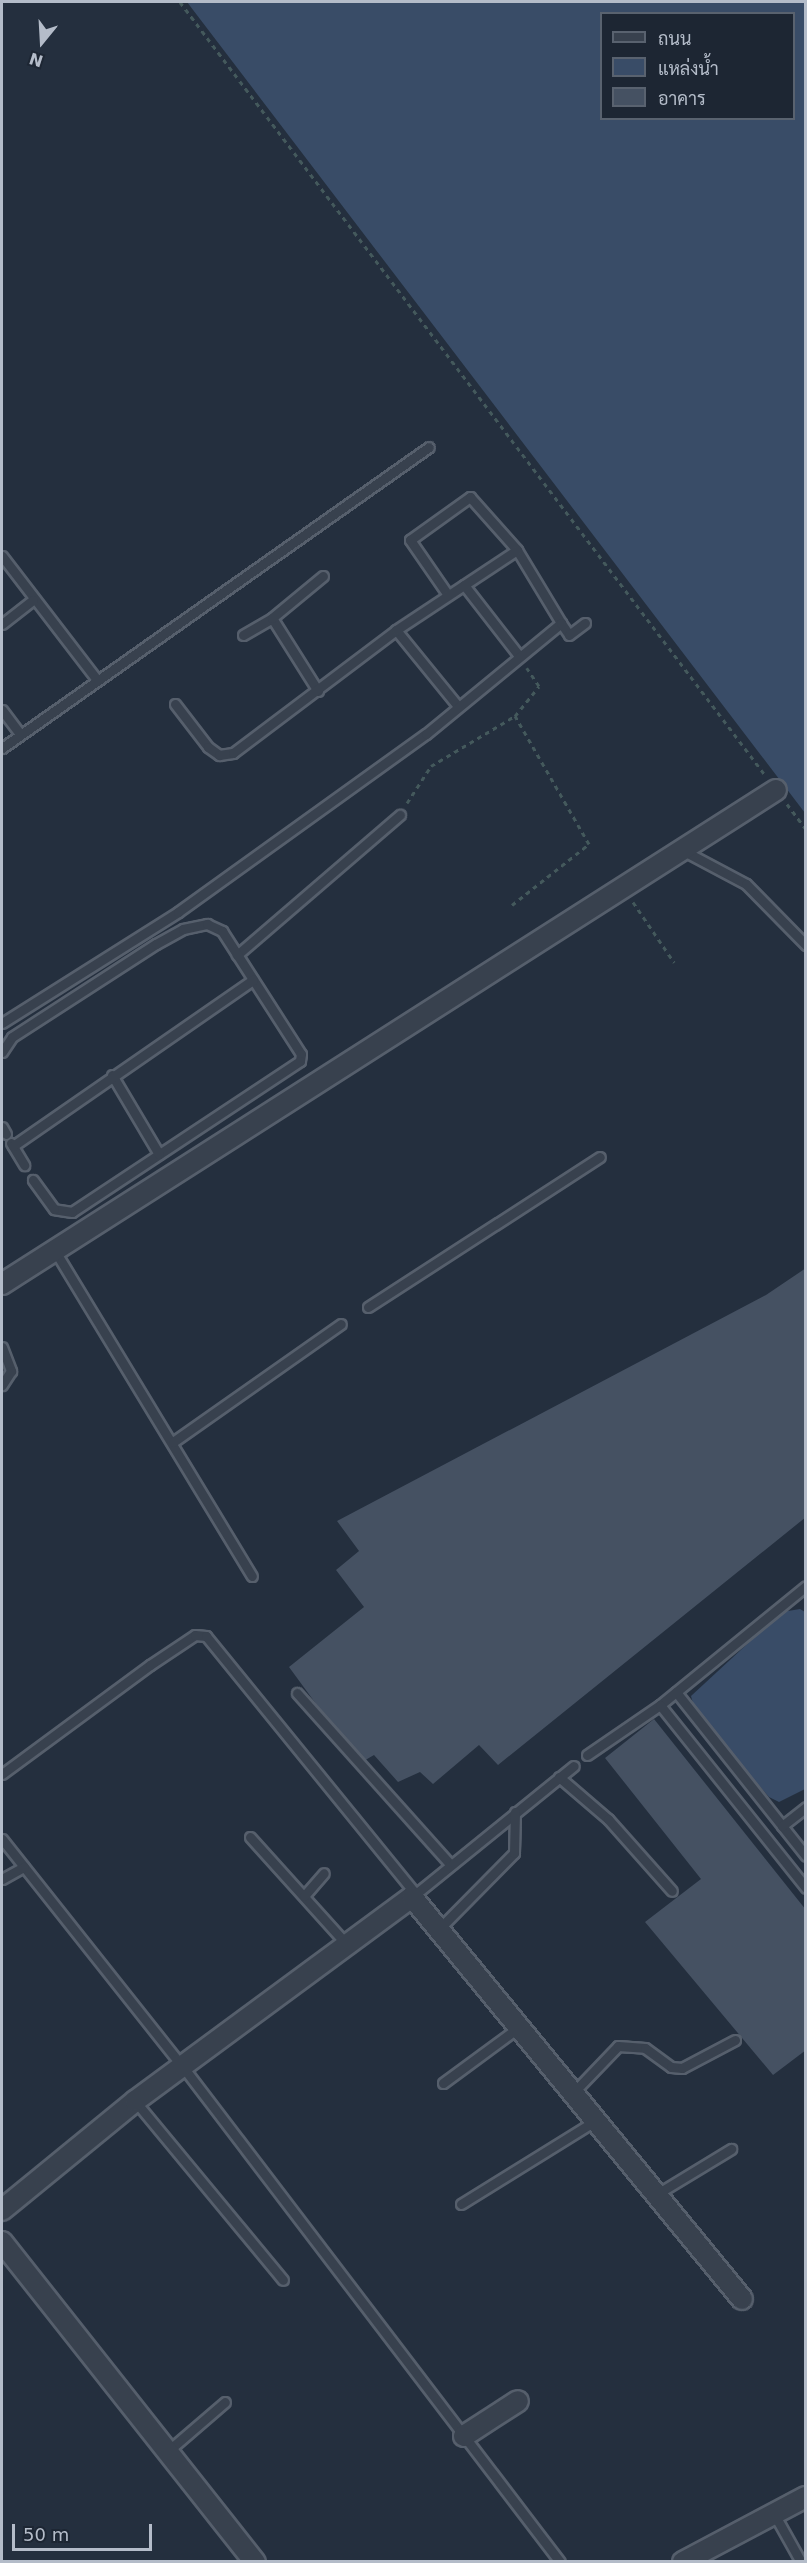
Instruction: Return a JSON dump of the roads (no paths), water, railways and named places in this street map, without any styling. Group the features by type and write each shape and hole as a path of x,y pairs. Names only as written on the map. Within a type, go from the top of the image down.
{"street":[{"path":"2,1284 771,793"},
{"path":"2,2210 135,2101 348,1946 414,1895 518,2028 742,2299"},
{"path":"2,2242 255,2562"},
{"path":"464,2436 518,2401"},
{"path":"683,2562 773,2512 806,2497"}],"lane":[{"path":"2,747 429,447"},
{"path":"448,595 410,540 470,497 517,550 569,635 585,623"},
{"path":"176,704 219,755 232,753 318,691 396,630 517,550"},
{"path":"2,556 33,600 97,680"},
{"path":"243,635 272,618 323,576"},
{"path":"464,585 519,656"},
{"path":"2,624 33,600"},
{"path":"272,618 318,691"},
{"path":"2,1023 178,912 457,705 561,623"},
{"path":"396,630 457,705"},
{"path":"2,710 20,735"},
{"path":"237,955 400,815"},
{"path":"680,849 746,884 806,945"},
{"path":"2,1052 12,1037 183,929 215,927 237,955 301,1054 300,1061 72,1212 54,1209 33,1180"},
{"path":"24,1165 8,1137 112,1075 253,980"},
{"path":"112,1075 159,1154"},
{"path":"368,1307 600,1156"},
{"path":"56,1251 252,1576"},
{"path":"173,1442 341,1324"},
{"path":"2,1347 10,1371 2,1385"},
{"path":"588,1755 660,1705 804,1590"},
{"path":"2,1774 150,1665 195,1635 206,1636 414,1895 574,1766"},
{"path":"676,1692 806,1856"},
{"path":"297,1693 450,1864"},
{"path":"660,1705 806,1888"},
{"path":"559,1777 608,1819 672,1891"},
{"path":"782,1826 806,1807"},
{"path":"439,1929 514,1853 515,1812"},
{"path":"250,1838 348,1946"},
{"path":"2,1839 183,2067 560,2562"},
{"path":"2,1879 24,1867"},
{"path":"304,1896 324,1873"},
{"path":"442,2083 518,2028"},
{"path":"572,2094 618,2046 645,2048 671,2067 682,2068 735,2040"},
{"path":"135,2101 283,2280"},
{"path":"461,2204 595,2121"},
{"path":"657,2194 731,2149"},
{"path":"168,2451 225,2402"},
{"path":"773,2512 801,2562"}],"water":[{"path":"187,2 805,2 805,813"},
{"path":"800,1609 805,1612 805,1789 779,1802 769,1797 696,1714 691,1696 782,1612"}]}
